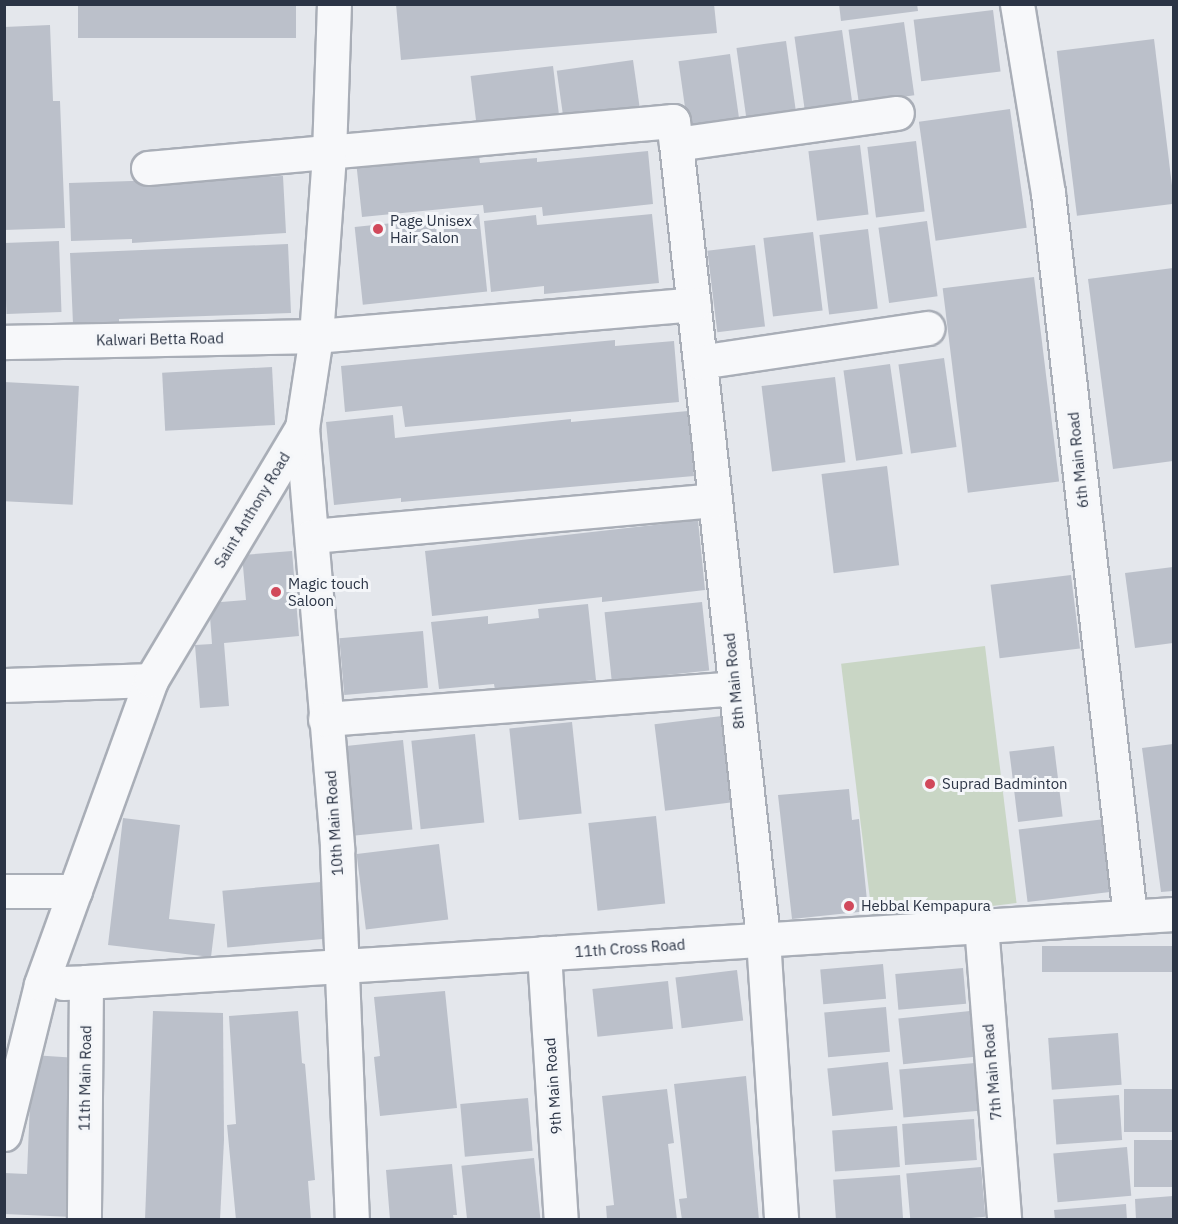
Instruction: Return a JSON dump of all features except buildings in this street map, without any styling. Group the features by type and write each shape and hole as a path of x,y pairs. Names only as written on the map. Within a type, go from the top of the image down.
{"street":[{"name":"Saint Anthony Road","path":"4,1134 41,984 152,680 302,428 316,336 329,154 334,4"},
{"name":"6th Main Road","path":"1017,4 1048,193 1130,916"},
{"path":"148,168 329,154 673,122 676,144 897,113"},
{"name":"8th Main Road","path":"676,144 763,939 781,1220"},
{"name":"Kalwari Betta Road","path":"4,342 316,336 694,304"},
{"path":"700,362 927,328"},
{"name":"10th Main Road","path":"302,428 337,849 352,1220"},
{"path":"312,536 714,500"},
{"path":"4,686 152,680"},
{"path":"325,719 735,687"},
{"path":"4,891 75,891"},
{"name":"11th Cross Road","path":"87,982 1173,914"},
{"name":"7th Main Road","path":"981,925 1004,1220"},
{"name":"9th Main Road","path":"544,953 561,1220"},
{"path":"41,984 87,982"},
{"name":"11th Main Road","path":"84,1220 87,982"}],"green space":[{"name":"Suprad Badminton","path":"985,646 1017,903 873,921 841,664"}],"place":[{"name":"Page Unisex Hair Salon","path":"378,229"},
{"name":"Magic touch Saloon","path":"276,592"},
{"name":"Suprad Badminton","path":"930,784"},
{"name":"Hebbal Kempapura","path":"849,906"}]}
